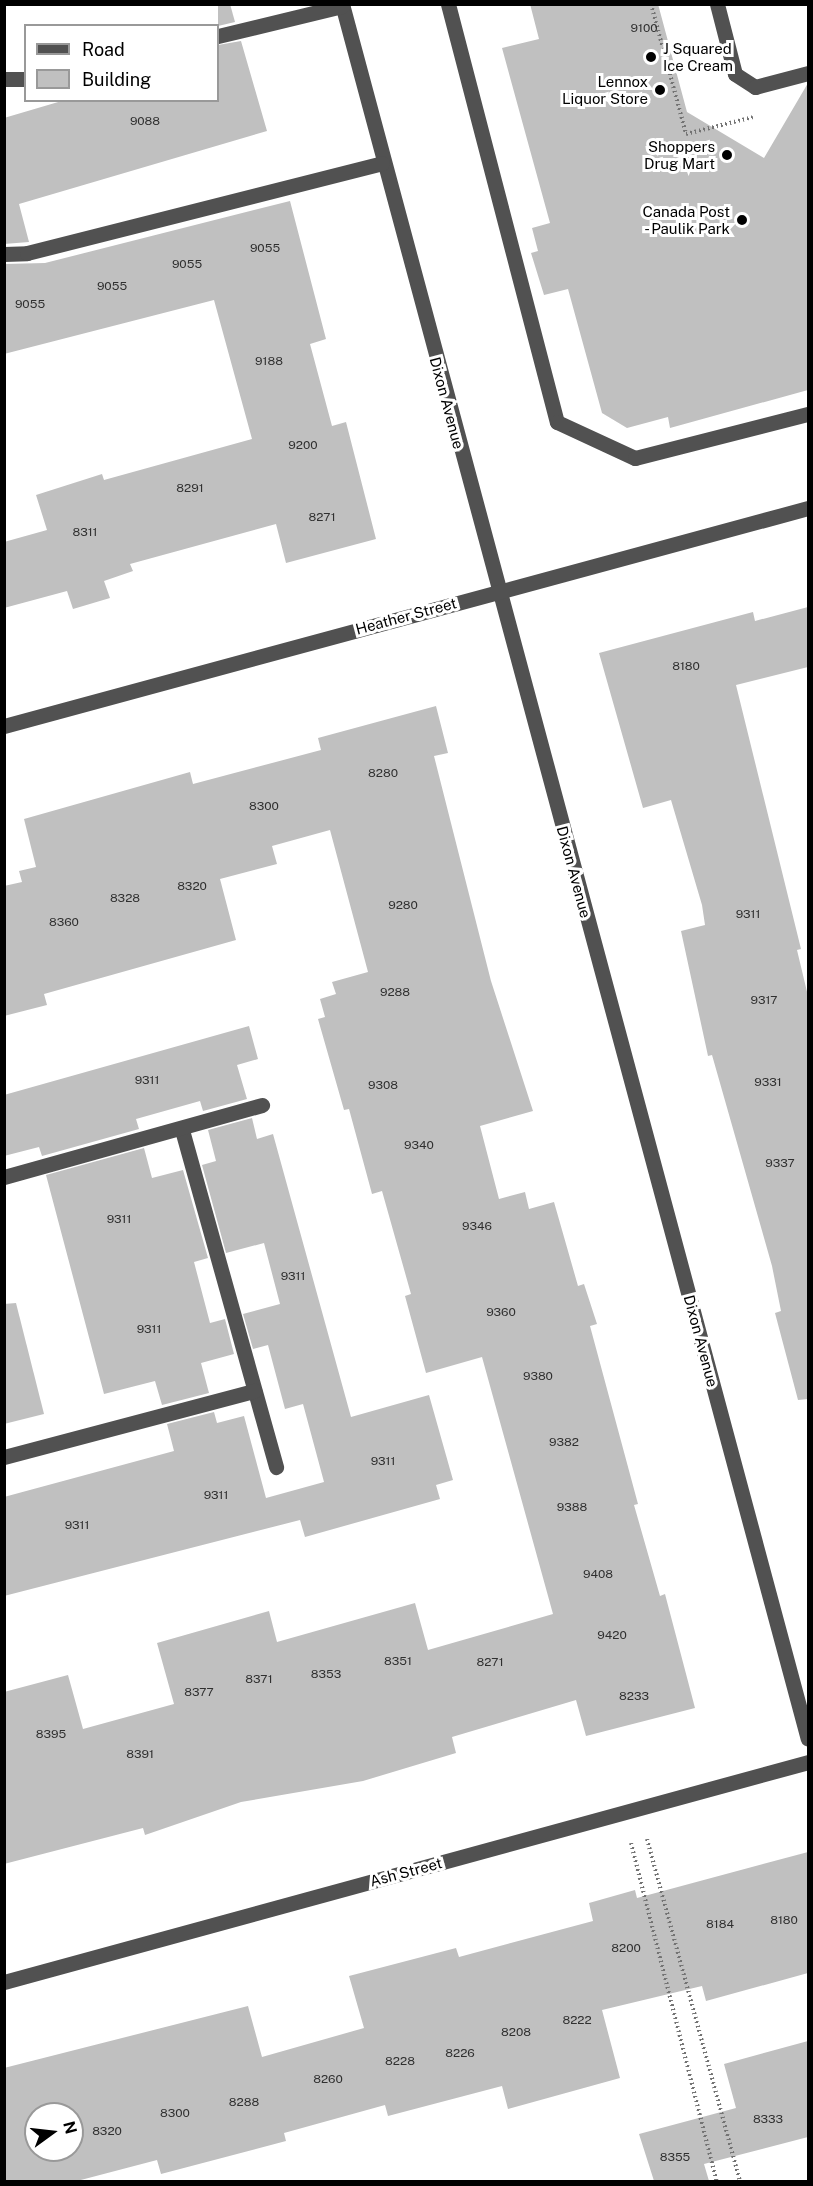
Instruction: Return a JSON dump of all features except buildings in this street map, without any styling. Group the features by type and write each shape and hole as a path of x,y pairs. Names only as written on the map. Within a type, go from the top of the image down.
{"street":[{"path":"448,4 557,422 635,458 808,414"},
{"path":"717,4 735,74 755,87 808,73"},
{"path":"219,36 342,5"},
{"name":"Dixon Avenue","path":"342,5 381,163 808,1738"},
{"path":"4,79 24,79"},
{"path":"4,254 27,253 381,163"},
{"name":"Heather Street","path":"4,726 808,508"},
{"path":"4,1178 182,1130 262,1105"},
{"path":"182,1130 276,1467"},
{"path":"4,1457 254,1391"},
{"name":"Ash Street","path":"4,1982 808,1762"}],"path":[{"path":"651,4 686,134 760,115"},
{"path":"647,1839 740,2181"},
{"path":"631,1843 717,2181"}],"place":[{"name":"J Squared Ice Cream","path":"651,57"},
{"name":"Lennox Liquor Store","path":"660,90"},
{"name":"Shoppers Drug Mart","path":"727,155"},
{"name":"Canada Post - Paulik Park","path":"742,220"}]}
